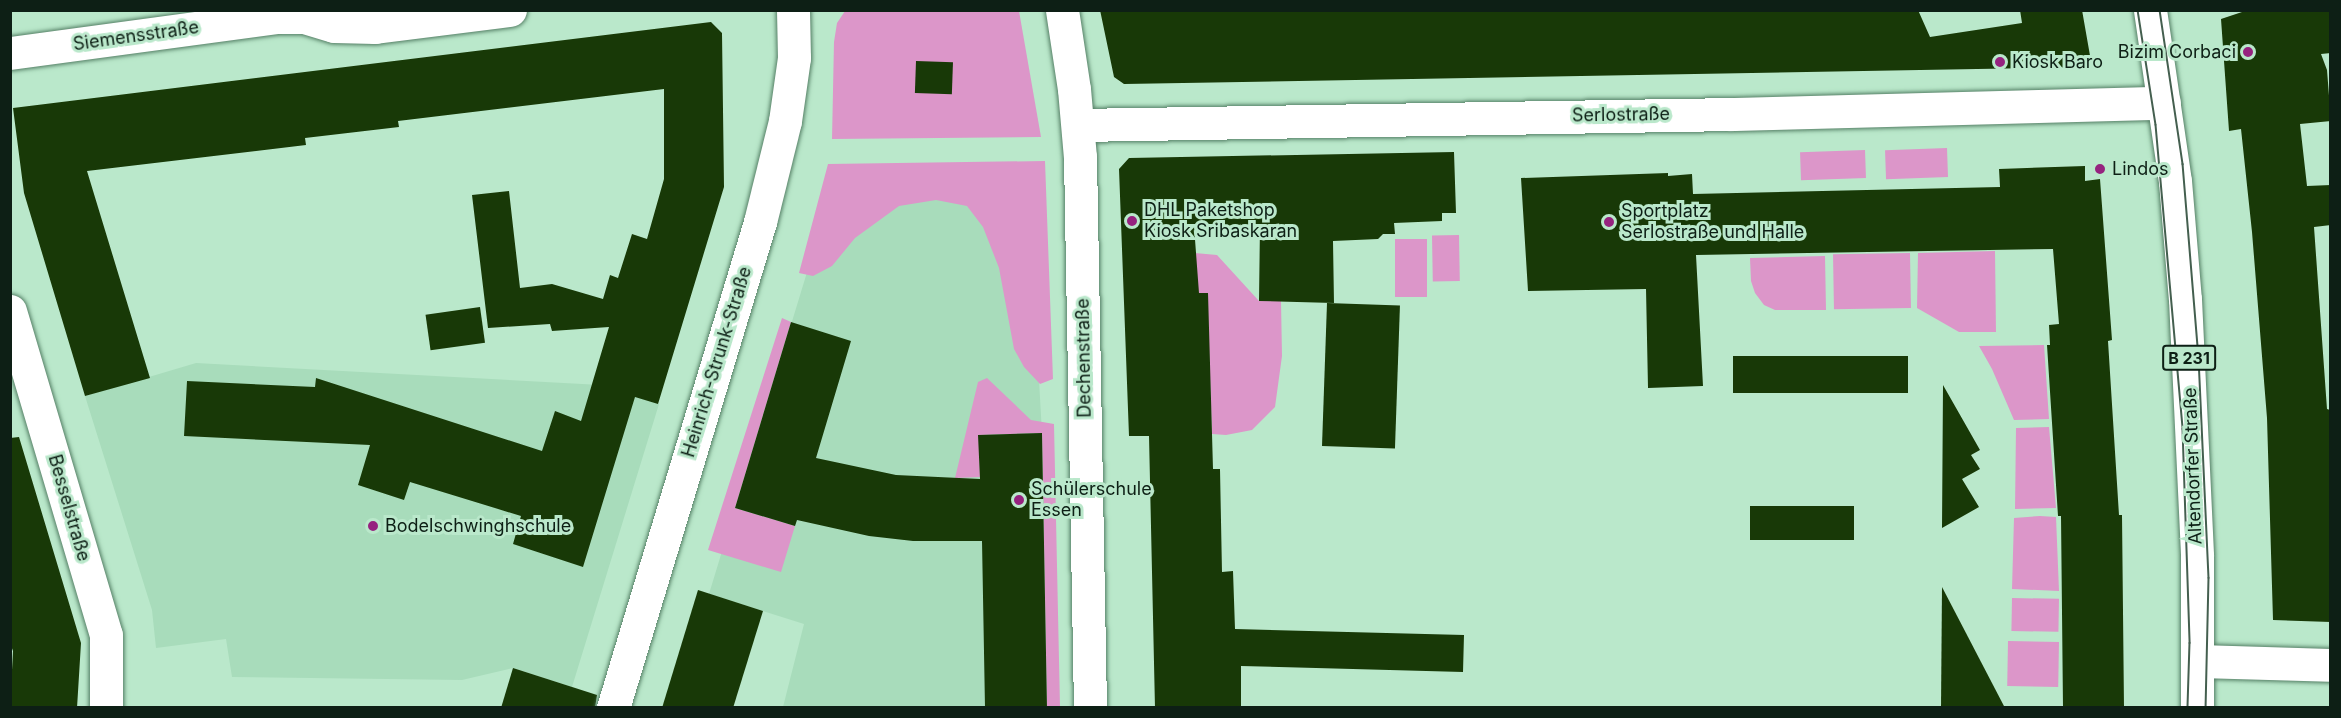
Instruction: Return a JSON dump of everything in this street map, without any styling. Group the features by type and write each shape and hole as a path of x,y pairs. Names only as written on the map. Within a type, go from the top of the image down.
{"street":[{"name":"Siemensstraße","path":"10,53 278,17 304,18 334,26 375,27 510,10"},
{"name":"Heinrich-Strunk-Straße","path":"613,708 760,222 785,121 794,58 793,10"},
{"name":"Dechenstraße","path":"1062,10 1078,125 1090,708"},
{"name":"Altendorfer Straße","path":"2150,10 2175,181 2186,310 2193,428 2199,661 2197,708"},
{"name":"Serlostraße","path":"1078,125 1731,114 2164,103"},
{"name":"Besselstraße","path":"10,311 106,635 106,708"},
{"path":"2199,661 2331,665"}],"shaded area":[{"path":"845,11 1019,11 1041,137 832,139 834,42 837,23"},
{"path":"1947,148 1948,177 1886,179 1885,150"},
{"path":"1865,150 1866,178 1801,180 1800,152"},
{"path":"1045,161 1053,379 1040,384 1024,367 1014,349 999,268 983,227 967,206 936,200 899,206 855,238 832,266 813,276 799,273 828,164"},
{"path":"1040,171 1039,380 1047,707 783,707 804,624 709,594 836,177"},
{"path":"1432,235 1459,235 1460,281 1433,281"},
{"path":"1395,239 1427,239 1427,297 1395,297"},
{"path":"1995,251 1996,332 1959,332 1917,308 1918,253"},
{"path":"1184,252 1217,255 1259,301 1281,301 1282,356 1275,407 1252,430 1226,435 1212,434 1207,293 1199,293"},
{"path":"1910,253 1911,308 1834,309 1833,254"},
{"path":"1825,256 1826,310 1775,310 1764,305 1755,293 1751,281 1750,258"},
{"path":"782,318 791,322 735,508 795,526 781,572 708,550"},
{"path":"2044,345 2049,419 2014,420 1992,369 1979,346"},
{"name":"Bodelschwinghschule","path":"196,363 601,385 659,404 572,687 513,668 462,680 232,677 226,639 156,648 152,610 85,396"},
{"path":"987,378 1031,420 1054,424 1060,707 1047,707 1042,433 979,435 980,477 955,478 978,382"},
{"path":"2049,427 2056,508 2015,509 2016,428"},
{"path":"2056,517 2059,591 2012,589 2014,518"},
{"path":"2012,598 2059,599 2058,632 2011,631"},
{"path":"2008,641 2059,642 2058,687 2007,686"}],"building":[{"path":"1100,10 1918,10 1930,37 2022,23 2020,10 2082,10 2092,67 1124,84 1114,77"},
{"path":"2248,10 2331,10 2331,53 2321,54 2327,70 2331,121 2300,124 2307,186 2331,185 2331,225 2314,227 2327,409 2330,410 2331,622 2273,620 2267,418 2252,232 2241,129 2229,131 2221,19"},
{"path":"711,22 722,33 724,187 658,404 635,397 583,567 513,544 521,516 410,482 404,500 358,485 370,445 184,436 187,381 315,387 316,378 542,451 555,411 581,421 609,327 552,331 550,324 488,328 472,195 509,191 520,288 552,284 603,299 610,275 618,278 632,234 647,239 664,179 664,89 398,121 399,127 305,138 306,145 87,171 150,378 85,396 24,193 13,108"},
{"path":"916,61 953,62 952,94 915,93"},
{"path":"1454,152 1456,213 1442,213 1442,221 1394,223 1395,234 1383,234 1378,239 1333,241 1334,303 1259,301 1260,225 1194,226 1199,293 1208,293 1213,469 1220,469 1222,572 1233,571 1235,629 1464,635 1463,672 1241,666 1241,708 1155,708 1149,436 1129,436 1119,169 1129,158"},
{"path":"2085,166 2085,181 2100,179 2112,340 2108,341 2119,515 2122,515 2124,708 2063,708 2061,516 2058,516 2047,345 2050,345 2049,325 2059,324 2053,249 1696,255 1703,386 1648,388 1646,289 1528,291 1521,178 1692,174 1693,194 2000,187 1999,169"},
{"path":"1327,303 1400,306 1395,448 1322,446"},
{"path":"480,307 485,343 431,350 426,315"},
{"path":"791,322 851,341 816,458 896,475 980,479 978,435 1042,433 1047,708 985,708 982,541 913,541 869,536 797,520 795,526 735,508"},
{"path":"1733,356 1908,356 1908,393 1733,393"},
{"path":"1943,385 1980,450 1971,455 1980,469 1962,479 1979,507 1942,528"},
{"path":"19,437 81,643 77,708 10,708 13,651 10,643 10,438"},
{"path":"1750,506 1854,506 1854,540 1750,540"},
{"path":"1942,587 2005,708 1941,708"},
{"path":"698,590 763,611 733,708 662,708"},
{"path":"513,668 597,695 595,708 501,708"}],"tram line":[{"path":"2138,10 2156,125 2183,429 2190,643 2188,708"},
{"path":"2160,10 2183,164 2199,358 2209,578 2206,708"}],"place":[{"name":"Bizim Corbaci","path":"2248,52"},
{"name":"Kiosk Baro","path":"2000,62"},
{"name":"Lindos","path":"2100,169"},
{"name":"DHL Paketshop Kiosk Sribaskaran","path":"1132,221"},
{"name":"Sportplatz Serlostraße und Halle","path":"1609,222"},
{"name":"Schülerschule Essen","path":"1019,500"},
{"name":"Bodelschwinghschule","path":"373,526"}]}
